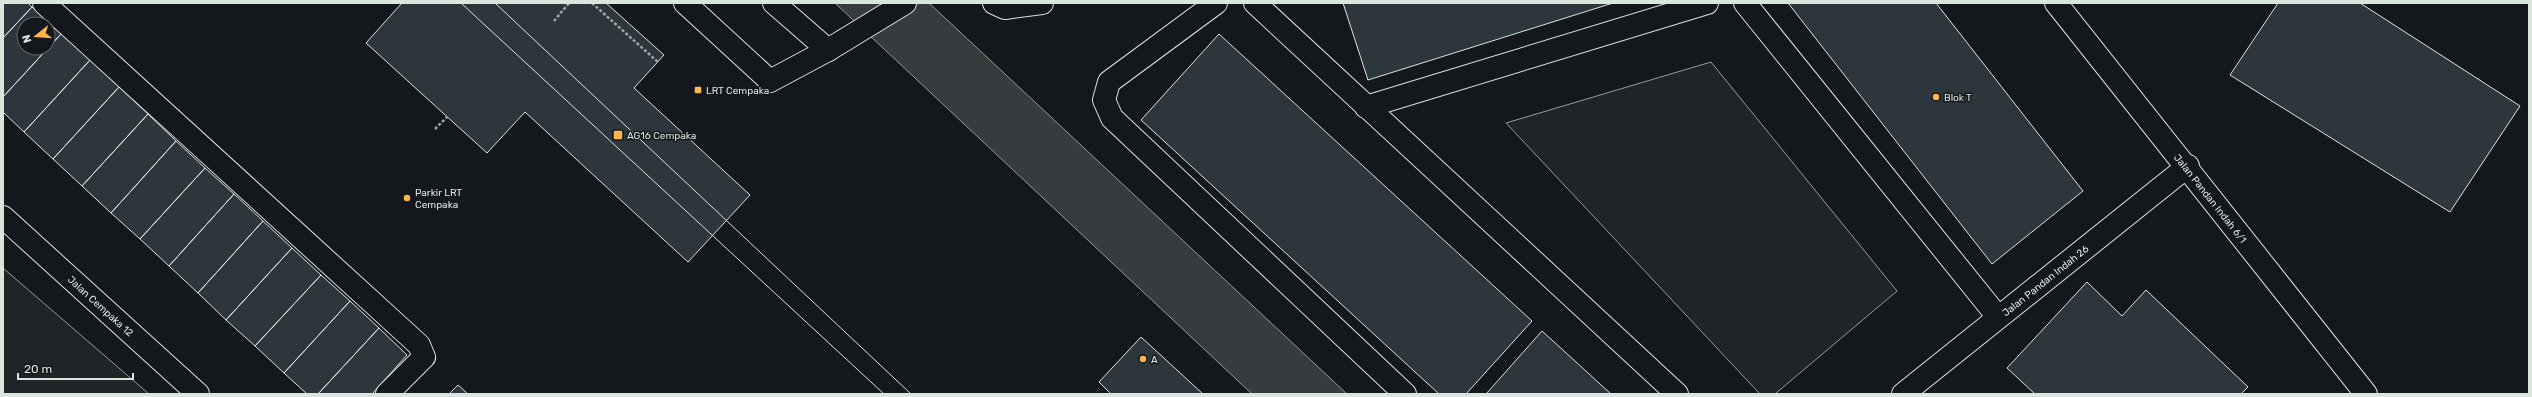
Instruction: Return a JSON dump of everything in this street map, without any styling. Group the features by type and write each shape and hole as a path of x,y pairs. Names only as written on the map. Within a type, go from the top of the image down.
{"street":[{"path":"44,3 419,345 424,357 387,394"},
{"path":"685,3 770,81 828,50 906,3"},
{"path":"774,3 828,50"},
{"path":"994,3 1005,8 1042,3"},
{"path":"1216,3 1109,82 1104,100 1112,118 1405,394"},
{"path":"1255,3 1677,394"},
{"path":"1366,107 1707,3"},
{"path":"1745,3 1998,317"},
{"name":"Jalan Pandan Indah 6/1","path":"2056,3 2188,166 2366,394"},
{"name":"Jalan Pandan Indah 26","path":"1903,394 2188,166"},
{"name":"Jalan Cempaka 12","path":"3,217 198,394"}],"path":[{"path":"554,21 569,3"},
{"path":"592,3 658,62"},
{"path":"435,129 447,117"}],"shaded area":[{"path":"835,3 929,3 1347,394 1252,394"},
{"path":"1711,62 1897,291 1775,394 1760,394 1506,123"},
{"path":"3,268 149,394 3,394"}],"building":[{"path":"3,3 28,3 32,7 24,16 16,16 16,24 3,38"},
{"name":"AG16 Cempaka","path":"400,3 606,3 664,55 634,88 750,195 688,262 525,112 487,153 366,43 401,4"},
{"path":"1343,3 1613,3 1368,80"},
{"name":"Blok T","path":"1788,3 1936,3 2083,191 1992,264"},
{"path":"2278,3 2360,3 2520,106 2450,212 2230,75"},
{"path":"32,7 42,16 24,16"},
{"path":"16,24 16,56 41,56 3,97 3,38"},
{"path":"56,29 61,34 56,39"},
{"path":"61,34 90,60 24,132 3,112 3,97 41,56 56,56 56,39"},
{"path":"1219,34 1532,321 1466,394 1439,394 1141,120"},
{"path":"90,60 119,87 53,159 24,132"},
{"path":"119,87 148,114 82,186 53,159"},
{"path":"148,114 176,141 111,213 82,186"},
{"path":"176,141 205,168 140,239 111,213"},
{"path":"205,168 234,194 169,266 140,239"},
{"path":"234,194 263,221 198,293 169,266"},
{"path":"263,221 292,248 226,320 198,293"},
{"path":"292,248 321,275 255,346 226,320"},
{"path":"321,275 350,301 284,373 255,346"},
{"path":"2087,282 2122,316 2146,290 2248,387 2241,394 2035,394 2007,368"},
{"path":"350,301 379,328 318,394 307,394 284,373"},
{"path":"379,328 407,355 372,394 318,394"},
{"path":"1542,331 1611,394 1486,394"},
{"name":"A","path":"1141,337 1203,394 1111,394 1099,382"},
{"path":"458,385 468,394 449,394"}],"tram line":[{"path":"461,3 884,394"},
{"path":"495,3 911,394"}],"place":[{"name":"LRT Cempaka","path":"698,90"},
{"name":"Blok T","path":"1936,97"},
{"name":"AG16 Cempaka","path":"618,135"},
{"name":"Parkir LRT Cempaka","path":"407,198"},
{"name":"A","path":"1143,359"}]}
